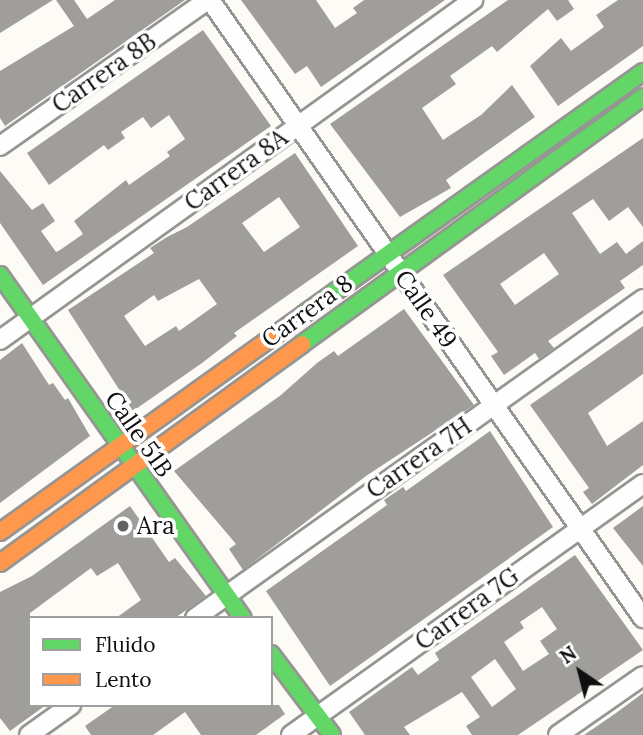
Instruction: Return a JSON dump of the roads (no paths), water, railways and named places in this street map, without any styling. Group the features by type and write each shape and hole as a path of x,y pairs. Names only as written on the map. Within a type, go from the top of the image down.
{"street":[{"name":"Calle 49","path":"209,0 643,618"},
{"name":"Carrera 8B","path":"0,146 209,0"},
{"name":"Carrera 8A","path":"0,340 473,0"},
{"name":"Carrera 8","path":"0,532 643,72"},
{"name":"Carrera 8","path":"0,563 643,97"},
{"name":"Calle 51B","path":"0,275 241,616"},
{"name":"Carrera 7H","path":"198,616 643,299"},
{"name":"Carrera 7G","path":"291,735 643,484"},
{"path":"273,657 332,735"},
{"path":"558,735 643,676"},
{"path":"29,735 68,707"}],"place":[{"name":"Ara","path":"123,526"}]}
